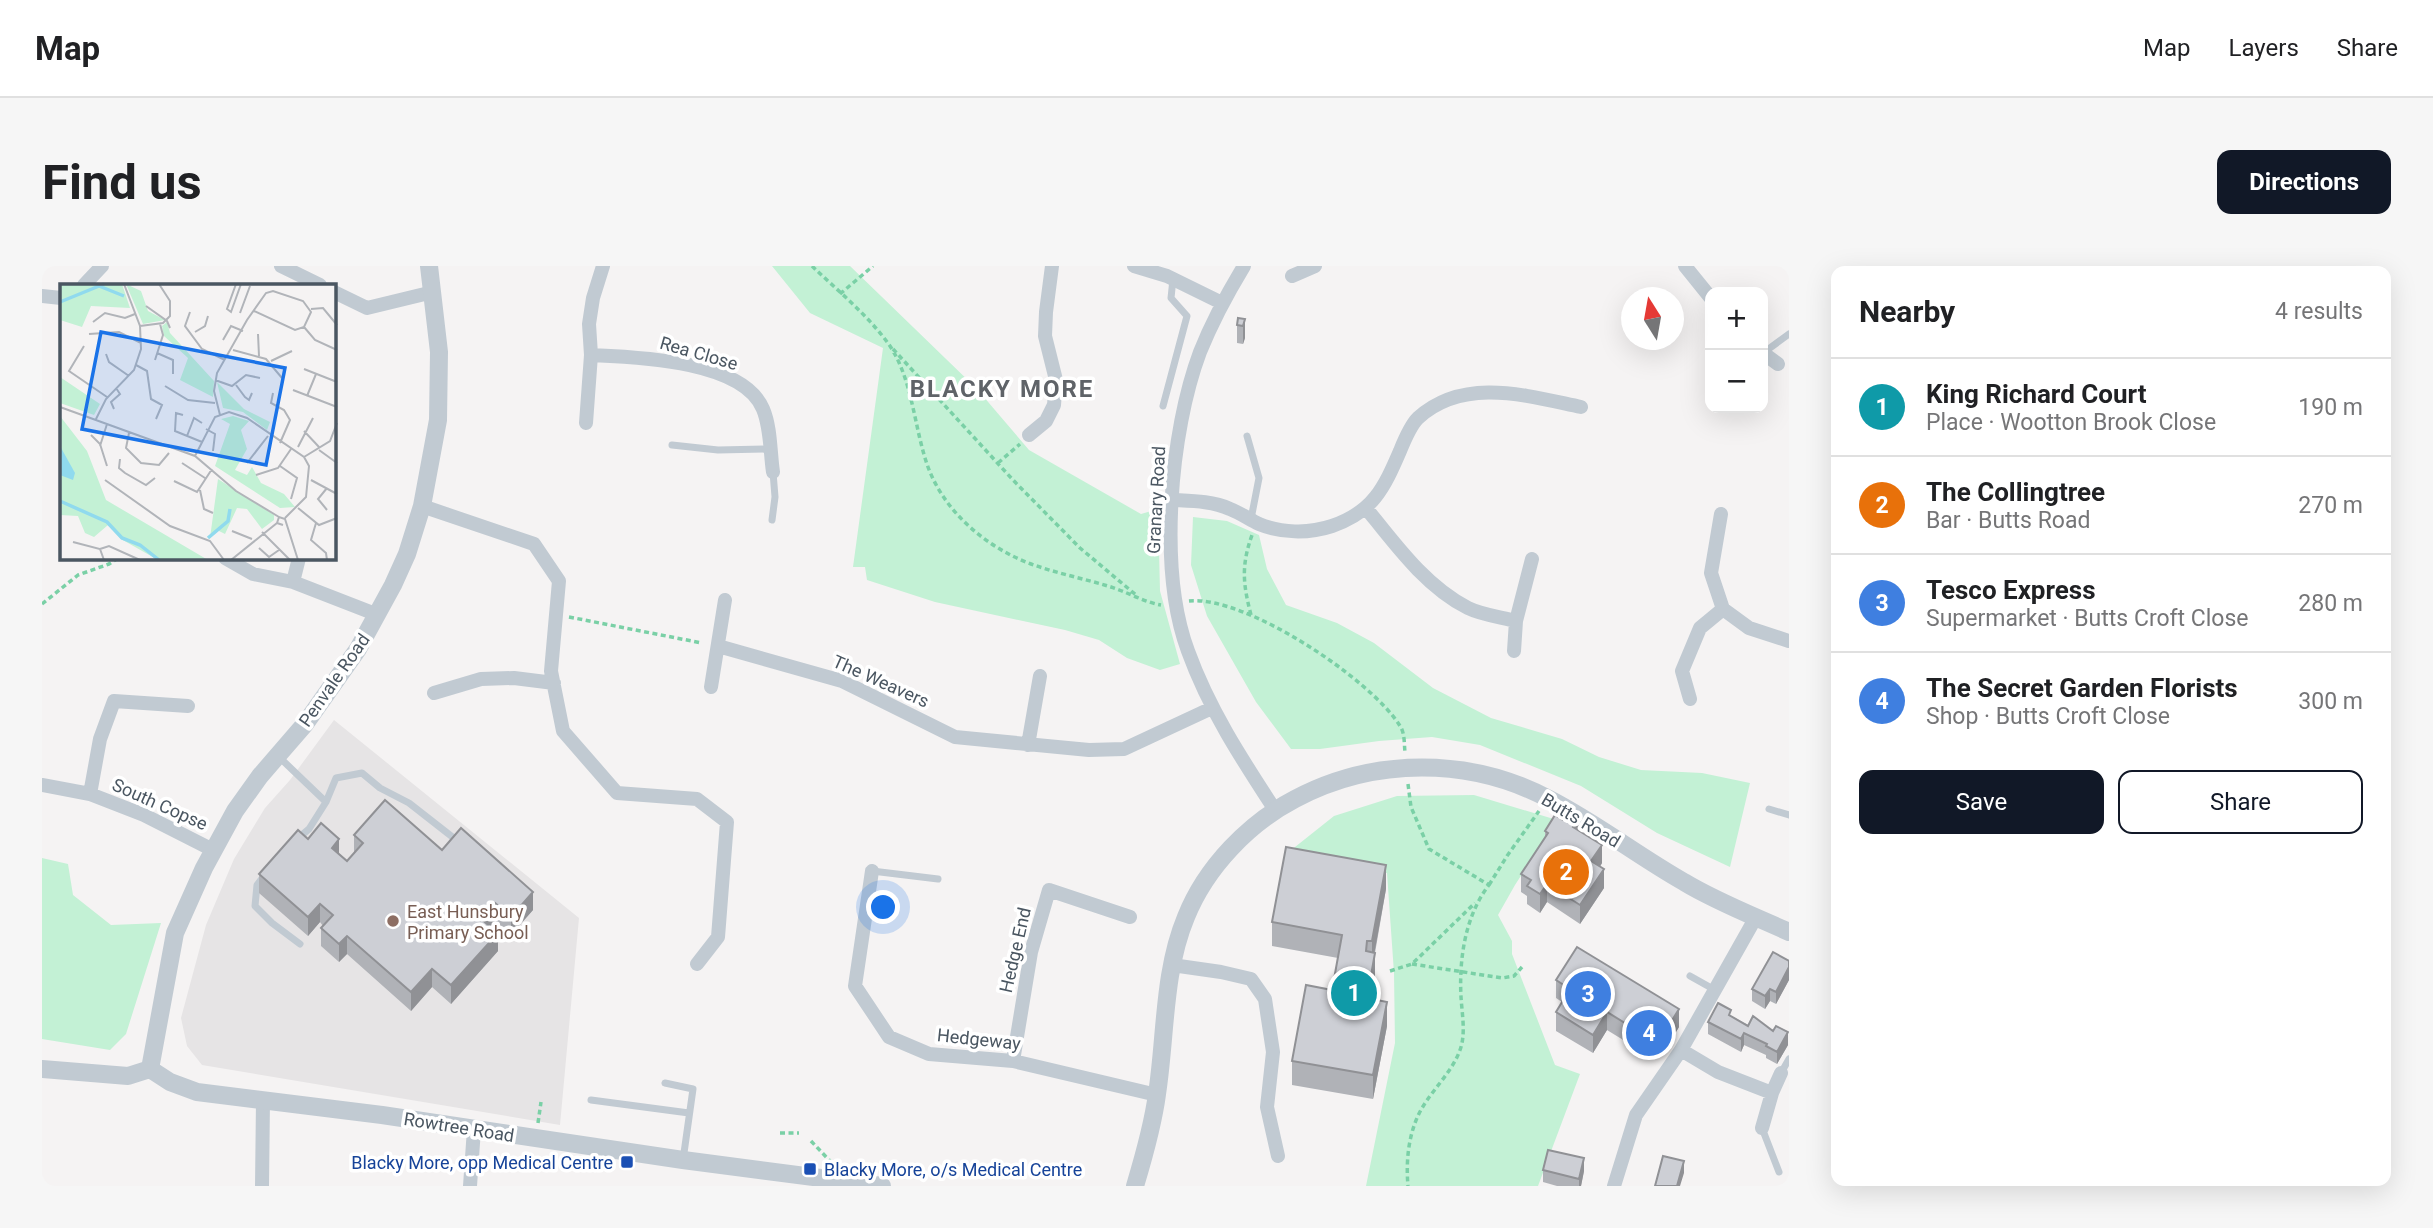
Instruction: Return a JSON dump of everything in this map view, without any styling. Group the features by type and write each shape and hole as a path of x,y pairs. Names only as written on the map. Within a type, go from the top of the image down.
{"street":[{"path":"85,284 102,266"},
{"path":"281,266 318,284"},
{"name":"Penvale Road","path":"150,1069 175,933 213,850 235,811 305,724 358,649 378,615 407,554 422,506 438,419 439,352 429,266"},
{"path":"586,423 591,355 589,324 593,298 603,266"},
{"path":"1029,435 1046,421 1054,405 1056,380 1045,336 1052,266"},
{"path":"1135,266 1173,279 1222,303"},
{"name":"Granary Road","path":"1244,266 1222,303 1200,351 1188,391 1179,436 1170,555 1175,603 1187,648 1212,708 1275,810"},
{"path":"1292,276 1315,266"},
{"path":"1685,266 1705,291"},
{"path":"336,293 367,308 433,292"},
{"path":"42,296 60,298"},
{"name":"Rea Close","path":"591,355 649,358 699,369 731,379 753,392 763,410 773,472"},
{"path":"1768,357 1778,364"},
{"path":"1173,500 1203,501 1221,506 1272,528 1300,532 1332,526 1366,508 1382,491 1417,419 1445,401 1478,392 1511,393 1581,407"},
{"path":"422,506 534,544 559,582 551,671 563,731 617,793 697,799 727,822 718,937 697,964"},
{"path":"1366,508 1441,591 1470,609 1516,621"},
{"path":"1721,514 1711,573 1723,609 1749,628 1789,641"},
{"path":"1514,651 1516,621 1532,559"},
{"path":"228,560 253,574 293,582 378,615"},
{"path":"293,582 298,560"},
{"path":"711,687 725,600"},
{"path":"1690,699 1682,671 1700,628 1723,609"},
{"name":"The Weavers","path":"718,646 842,681 954,737 1089,750 1124,750 1212,708"},
{"path":"1028,744 1040,676"},
{"path":"434,693 481,679 513,678 554,683"},
{"name":"South Copse","path":"90,794 100,739 114,701 188,706"},
{"name":"Butts Road","path":"1135,1186 1147,1149 1157,1095 1172,965 1186,916 1208,877 1235,844 1275,810 1314,789 1357,774 1407,767 1445,767 1487,775 1549,799 1686,884 1789,932"},
{"name":"South Copse","path":"42,785 90,794 144,815 213,850"},
{"name":"Hedgeway","path":"872,871 855,986 889,1037 929,1054 1013,1061 1157,1095"},
{"name":"Hedge End","path":"1013,1061 1031,952 1049,890 1130,917"},
{"path":"1614,1186 1636,1115 1681,1050 1756,917"},
{"path":"1172,965 1251,979 1265,999 1273,1052 1267,1107 1278,1156"},
{"path":"1681,1050 1718,1072 1772,1093"},
{"path":"42,1069 128,1076 150,1069"},
{"name":"Rowtree Road","path":"150,1069 170,1082 197,1092 882,1186"},
{"path":"1762,1128 1781,1073"},
{"path":"262,1186 263,1100"},
{"path":"470,1186 474,1129"}],"lane":[{"path":"1163,406 1187,316 1171,298 1173,279"},
{"path":"1767,350 1789,334"},
{"path":"1247,436 1259,478 1254,522"},
{"path":"672,445 718,450 770,449"},
{"path":"772,520 775,497 773,472"},
{"path":"278,756 326,802"},
{"path":"290,845 309,829 326,802 336,778 362,772 380,788 409,803 456,839"},
{"path":"1769,809 1789,815"},
{"path":"872,871 938,879"},
{"path":"265,875 257,885 255,906 300,944"},
{"path":"1690,976 1716,990"},
{"path":"1781,1073 1789,1059"},
{"path":"665,1083 692,1089 683,1160"},
{"path":"591,1100 689,1113"},
{"path":"1762,1128 1779,1172"}],"path":[{"path":"812,266 1080,548 1140,598"},
{"path":"840,294 873,266"},
{"path":"890,346 905,379 928,467 941,494 960,519 988,541 1032,564 1111,587 1158,605"},
{"path":"998,463 1029,435"},
{"path":"1251,615 1244,589 1243,569 1254,522"},
{"path":"42,604 78,575 115,560"},
{"path":"1190,601 1224,604 1251,615 1314,651 1347,674 1385,707 1402,729 1411,807 1429,849 1489,885"},
{"path":"556,614 718,646"},
{"path":"1412,964 1477,901 1549,799"},
{"path":"1408,1186 1409,1144 1417,1117 1460,1049 1463,1028 1460,979 1463,947 1477,901"},
{"path":"1390,971 1412,964 1502,978 1514,976 1522,967"},
{"path":"780,1133 799,1133"}],"shaded area":[{"name":"East Hunsbury Primary School","path":"334,720 579,918 560,1125 202,1065 187,1046 181,1018 206,925 234,859 265,808 290,780"}],"green space":[{"path":"772,266 850,266 977,389 1029,450 1141,514 1158,509 1160,591 1180,664 1160,670 1127,658 1099,640 935,602 867,580 865,567 853,567 883,348 810,313"},
{"path":"1193,517 1227,521 1259,535 1267,569 1286,605 1337,623 1374,643 1433,688 1491,718 1562,739 1599,757 1641,770 1702,773 1750,783 1730,867 1657,833 1581,786 1480,745 1432,737 1320,749 1291,749 1256,702 1207,616 1191,565"},
{"path":"1474,795 1557,820 1498,915 1512,941 1512,954 1555,1065 1580,1074 1538,1186 1366,1186 1395,1043 1394,973 1387,873 1301,859 1290,851 1334,816 1397,796"},
{"path":"42,858 68,864 73,895 111,925 161,923 126,1034 110,1050 42,1039"}],"building":[{"path":"1238,318 1245,319 1243,326 1237,325"},
{"path":"385,800 442,850 461,828 533,892 511,917 495,903 481,919 498,933 451,985 432,969 411,992 347,936 339,944 321,928 333,915 320,904 308,917 259,874 298,830 308,839 321,823 339,839 332,848 347,861 363,843 354,835"},
{"path":"1569,812 1579,818 1573,827 1602,845 1591,861 1604,869 1580,905 1547,884 1540,894 1527,886 1531,880 1521,874 1548,833 1545,831 1555,815 1563,820"},
{"path":"1286,847 1386,865 1372,941 1367,941 1366,951 1375,953 1367,998 1387,1002 1373,1075 1292,1061 1306,985 1332,990 1342,935 1272,922"},
{"path":"1577,947 1679,1009 1663,1035 1651,1028 1646,1036 1607,1012 1593,1035 1556,1012 1570,989 1556,980"},
{"path":"1773,952 1789,961 1789,967 1776,992 1770,989 1765,996 1752,989"},
{"path":"1718,1003 1731,1010 1729,1015 1748,1026 1753,1016 1773,1031 1776,1026 1788,1032 1777,1052 1744,1033 1741,1039 1708,1022"},
{"path":"1548,1150 1584,1158 1579,1179 1543,1170"},
{"path":"1663,1156 1684,1161 1677,1186 1655,1186"}],"place":[{"name":"The Collingtree","path":"1566,872"},
{"name":"East Hunsbury Primary School","path":"393,921"},
{"name":"King Richard Court","path":"1354,993"},
{"name":"Tesco Express","path":"1588,994"},
{"name":"The Secret Garden Florists","path":"1649,1033"},
{"name":"Blacky More, opp Medical Centre","path":"627,1162"},
{"name":"Blacky More, o/s Medical Centre","path":"810,1169"}],"district":[{"name":"BLACKY MORE","path":"1002,389"}]}
